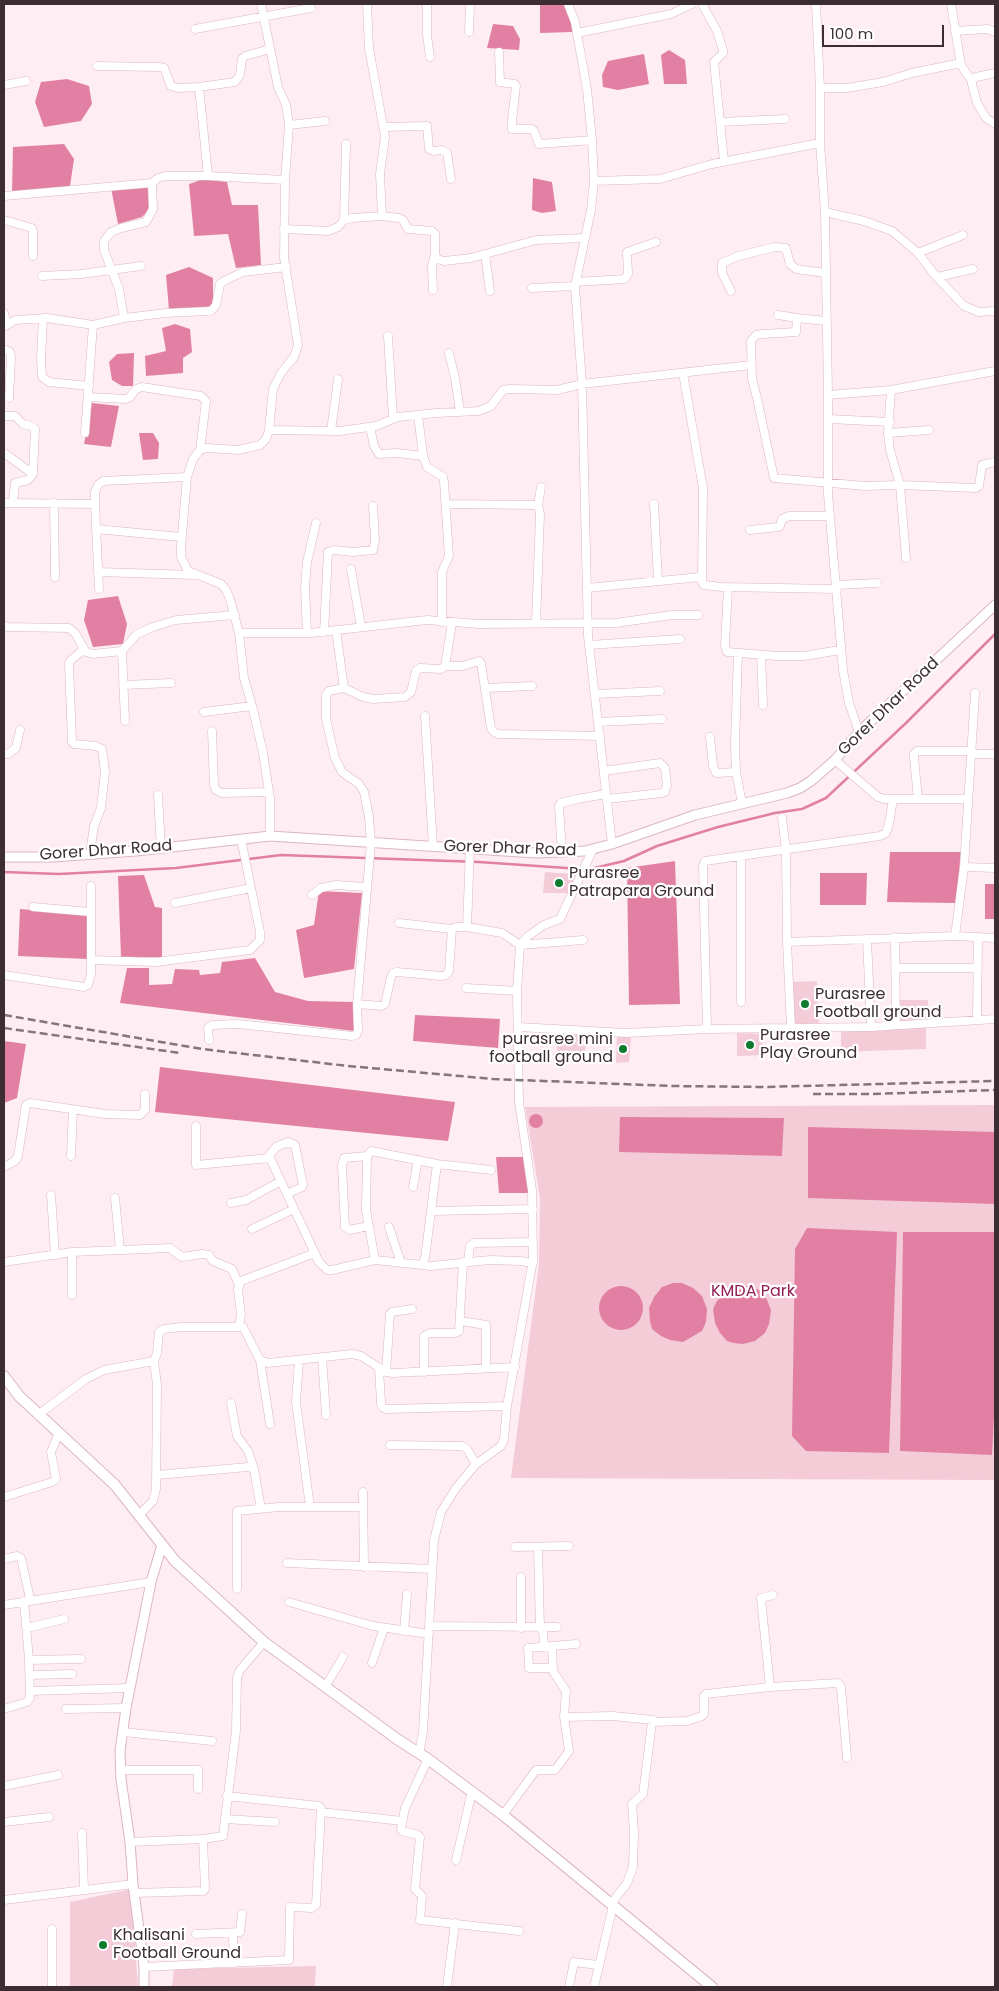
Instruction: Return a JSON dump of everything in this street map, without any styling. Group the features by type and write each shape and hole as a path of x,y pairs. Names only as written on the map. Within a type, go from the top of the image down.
{"main road":[{"path":"4,1376 7,1387 114,1485 175,1561 264,1642 428,1759 502,1815 712,1987"}],"street":[{"path":"200,450 207,448 238,450 260,445 266,439 269,430 273,389 281,373 294,357 298,345 286,267 284,229 289,125 286,105 278,88 261,4"},
{"path":"367,4 369,48 385,136 380,174 382,216"},
{"path":"427,4 427,35 430,57"},
{"path":"469,32 470,4"},
{"path":"568,4 575,22 587,89 592,140 594,181 591,210 575,284 582,384 589,645 612,844"},
{"path":"577,34 671,14 692,4"},
{"path":"702,4 717,31 723,50 723,54 714,62 724,162"},
{"path":"816,4 820,88 820,143 825,212 829,418 827,483 837,587 840,650 849,703 859,732"},
{"path":"950,4 961,65 971,80 977,103 986,118 995,124"},
{"path":"195,29 312,8"},
{"path":"955,31 988,29 995,32"},
{"path":"97,66 164,68 171,86 178,88 199,87 235,82 238,79 242,59 245,56 270,49"},
{"path":"499,52 500,82 515,84 516,86 512,129 532,129 539,144 592,140"},
{"path":"820,88 847,88 883,82 949,64 961,65"},
{"path":"971,80 995,73"},
{"path":"4,85 26,82"},
{"path":"199,87 208,176"},
{"path":"720,122 785,119"},
{"path":"289,125 325,121"},
{"path":"384,127 427,126 430,149 446,152 451,179"},
{"path":"594,181 660,179 724,162 820,143"},
{"path":"284,229 328,231 338,228 344,220 346,144"},
{"path":"4,196 152,184 158,178 165,176 285,180"},
{"path":"124,318 119,289 104,250 104,241 111,232 146,222 152,210 152,184"},
{"path":"825,212 885,227 904,239 953,296 969,310 979,312 995,311"},
{"path":"344,220 382,216 400,218 408,230 432,232 435,234 435,254 432,262 433,290"},
{"path":"4,220 32,228 33,256"},
{"path":"918,253 963,235"},
{"path":"435,254 437,259 444,261 471,258 536,240 585,238"},
{"path":"532,288 625,279 628,277 627,252 656,242"},
{"path":"731,291 722,273 722,262 775,247 786,248 790,264 796,269 825,272"},
{"path":"485,254 490,291"},
{"path":"42,276 113,271 141,266"},
{"path":"4,313 6,325 15,320 43,318 93,325 166,312 212,310 216,305 220,284 224,281 244,272 286,267"},
{"path":"937,278 973,270"},
{"path":"778,315 826,320"},
{"path":"43,318 42,377 49,382 89,386"},
{"path":"797,318 796,332 763,334 754,337 752,340 752,379 774,478 865,486 900,485 976,488 979,486 982,465 995,462"},
{"path":"85,433 93,325"},
{"path":"388,336 393,419"},
{"path":"4,348 10,352 11,357 9,398"},
{"path":"449,353 460,412"},
{"path":"269,430 331,431 370,427 393,419 418,415 486,410 503,390 509,389 558,390 582,384 751,365"},
{"path":"828,395 892,390 995,371"},
{"path":"683,373 703,488 701,577 704,585 728,587 837,587 877,583"},
{"path":"331,431 338,379"},
{"path":"88,397 126,399 136,389 142,387 201,396 206,401 200,450 193,460 187,477 181,557 188,571 221,584 226,590 235,614 244,678 252,706 269,792 270,836"},
{"path":"892,390 888,433 890,450 900,485 906,558"},
{"path":"418,415 423,456 431,471 443,478 449,556 442,572 442,622"},
{"path":"4,416 15,416 24,424 35,429 33,474 28,480 15,483 13,502"},
{"path":"829,418 890,422"},
{"path":"370,427 374,446 379,454 397,453 423,456"},
{"path":"888,433 929,430"},
{"path":"4,452 33,474"},
{"path":"98,589 95,504 98,485 103,481 187,477"},
{"path":"536,623 540,514 538,504 541,487"},
{"path":"4,503 95,504"},
{"path":"54,503 55,577"},
{"path":"446,504 538,504"},
{"path":"654,504 658,581"},
{"path":"324,632 328,552 334,550 353,552 373,550 375,540 373,506"},
{"path":"750,530 778,527 782,519 789,516 830,516"},
{"path":"307,633 305,587 316,523"},
{"path":"96,529 182,537"},
{"path":"351,569 361,627"},
{"path":"98,572 195,575"},
{"path":"587,588 701,577"},
{"path":"728,587 725,649 731,653 804,656 840,650"},
{"name":"Gorer Dhar Road","path":"4,856 53,857 270,836 433,846 469,857 593,849 695,815 787,793 800,788 835,760 859,732 995,605"},
{"path":"4,625 7,627 69,628 75,633 84,650 93,654 122,651 137,634 153,626 176,620 235,614"},
{"path":"239,633 324,632 411,621 452,623 616,623 672,615 698,615"},
{"path":"445,666 452,623"},
{"path":"336,630 344,688"},
{"path":"589,645 680,639"},
{"path":"84,650 70,660 68,664 72,742 74,744 96,746 102,749 105,772 101,808 94,826 90,854"},
{"path":"122,651 125,721"},
{"path":"738,653 735,744 736,772 742,803"},
{"path":"761,655 764,706"},
{"path":"209,1040 208,1028 212,1025 238,1024 352,1036 356,1035 358,1031 357,1004 371,843 369,817 364,792 359,784 338,767 326,719 326,695 329,691 344,688 362,697 399,699 411,692 416,671 420,668 441,669 445,666 462,666 479,661 491,728 494,732 498,734 600,736"},
{"path":"123,685 171,683"},
{"path":"485,688 532,686"},
{"path":"595,694 660,691"},
{"path":"955,936 964,867 975,692"},
{"path":"204,712 252,706"},
{"path":"426,716 433,846"},
{"path":"598,722 662,719"},
{"path":"4,754 8,754 16,748 20,730"},
{"path":"212,731 214,785 216,790 222,793 269,792"},
{"path":"710,737 713,766 716,773 736,772"},
{"path":"918,799 914,754 917,751 995,754"},
{"path":"835,760 878,797 893,799 968,799"},
{"path":"562,852 559,806 561,804 577,799 666,792 665,768 660,763 604,771"},
{"path":"158,795 161,848"},
{"path":"706,1030 703,866 705,861 880,836 886,833 893,799"},
{"path":"782,818 786,849 787,942 791,1028"},
{"path":"91,960 149,962 250,950 260,940 260,932 242,840"},
{"path":"419,1754 423,1732 434,1540 441,1512 456,1488 476,1464 501,1446 504,1439 506,1406 515,1367 533,1263 533,1209 519,1102 517,991 520,945 528,936 544,925 560,919 593,849"},
{"path":"741,856 741,1002"},
{"path":"467,927 469,857"},
{"path":"964,867 995,868"},
{"path":"312,895 321,888 336,885 366,886"},
{"path":"4,975 84,987 88,985 91,960 91,886"},
{"path":"176,903 251,888"},
{"path":"33,907 90,912"},
{"path":"399,923 452,929 467,927 502,933 520,945 583,940"},
{"path":"357,1004 382,1006 385,1004 390,977 397,972 442,976 446,974 449,971 452,929"},
{"path":"787,942 955,936 995,938"},
{"path":"977,1019 978,937"},
{"path":"895,938 896,1025"},
{"path":"867,939 871,1027"},
{"path":"895,968 978,968"},
{"path":"466,988 517,991"},
{"path":"518,1027 626,1034 706,1030 871,1027 995,1018"},
{"path":"4,1167 15,1161 18,1156 26,1105 30,1103 105,1114 140,1115 144,1110 145,1094"},
{"path":"71,1156 73,1110"},
{"path":"196,1126 196,1165 268,1157 276,1147 288,1142 295,1145 303,1185 287,1194"},
{"path":"375,1260 366,1210 367,1156 369,1152 374,1150 437,1164 491,1170"},
{"path":"367,1156 344,1158 342,1166 345,1226 350,1230 368,1226"},
{"path":"268,1157 282,1181 319,1262 327,1270 375,1260 431,1266 466,1262 520,1261 533,1263"},
{"path":"413,1187 418,1160"},
{"path":"422,1265 425,1258 437,1164"},
{"path":"231,1203 246,1200 282,1181"},
{"path":"51,1195 55,1255"},
{"path":"115,1198 120,1250"},
{"path":"252,1229 294,1209"},
{"path":"430,1211 533,1209"},
{"path":"389,1227 401,1263"},
{"path":"424,1372 424,1336 430,1333 458,1333 466,1262 471,1244 533,1242"},
{"path":"4,1262 72,1252 170,1248 182,1257 206,1254 217,1264 232,1270 239,1286 242,1315 239,1326"},
{"path":"72,1252 72,1295"},
{"path":"239,1286 246,1278 315,1253"},
{"path":"412,1308 390,1314 383,1370 382,1407 386,1409 506,1406"},
{"path":"460,1321 486,1325 486,1368"},
{"path":"139,1515 154,1501 157,1475 154,1361 159,1332 164,1329 243,1327 260,1360 270,1424"},
{"path":"260,1360 268,1363 299,1361 352,1354 361,1356 383,1370 424,1372 515,1367"},
{"path":"322,1357 326,1415"},
{"path":"38,1415 86,1379 104,1370 154,1361"},
{"path":"299,1361 296,1402 310,1507"},
{"path":"230,1403 238,1436 248,1451 254,1469 260,1509"},
{"path":"4,1497 52,1482 56,1479 51,1452 59,1433"},
{"path":"390,1445 462,1446 476,1464"},
{"path":"157,1475 248,1467 254,1469"},
{"path":"363,1492 364,1567"},
{"path":"237,1590 236,1513 238,1511 310,1507 363,1507"},
{"path":"144,1987 144,1967 120,1770 126,1708 151,1582 162,1545"},
{"path":"515,1548 569,1546"},
{"path":"502,1815 536,1770 555,1770 568,1753 570,1747 564,1717 566,1691 552,1668 542,1628 538,1547"},
{"path":"4,1559 17,1556 21,1558 27,1600 30,1675 30,1698 27,1702 4,1709"},
{"path":"287,1564 432,1569"},
{"path":"521,1577 522,1628"},
{"path":"4,1605 151,1582"},
{"path":"404,1631 407,1594"},
{"path":"770,1687 761,1598 773,1595"},
{"path":"289,1602 368,1625 404,1631 557,1627"},
{"path":"27,1628 64,1619"},
{"path":"372,1663 384,1628"},
{"path":"130,1842 203,1839 223,1836 236,1731 237,1677 240,1670 264,1642"},
{"path":"552,1668 528,1667 528,1648 576,1644"},
{"path":"325,1687 343,1657"},
{"path":"29,1660 81,1659"},
{"path":"30,1675 72,1674"},
{"path":"564,1717 613,1716 688,1721 704,1714 704,1696 706,1694 770,1687 838,1683 841,1686 847,1758"},
{"path":"30,1691 130,1688"},
{"path":"66,1709 126,1708"},
{"path":"594,1987 612,1905 627,1883 633,1867 634,1833 632,1804 644,1794 651,1723 653,1720"},
{"path":"123,1732 212,1741"},
{"path":"428,1759 405,1808 402,1820 402,1831 420,1837 415,1889 422,1895 420,1920 519,1931"},
{"path":"120,1770 198,1770 198,1789"},
{"path":"4,1786 58,1774"},
{"path":"456,1860 472,1792"},
{"path":"144,1967 289,1960 290,1908 314,1908 316,1905 321,1812 319,1806 227,1796"},
{"path":"321,1812 402,1820"},
{"path":"4,1822 49,1817"},
{"path":"225,1819 275,1822"},
{"path":"82,1833 84,1889"},
{"path":"4,1900 84,1889 134,1888 203,1891 205,1889 203,1839"},
{"path":"196,1934 233,1934 242,1931 242,1914"},
{"path":"447,1987 455,1924"},
{"path":"52,1929 52,1987"},
{"path":"233,1934 234,1963"},
{"path":"569,1987 574,1962 598,1965"}],"green space":[{"name":"Purasree Patrapara Ground","path":"545,872 579,873 570,893 543,893"},
{"name":"Purasree Football ground","path":"817,981 819,1025 793,1026 792,982"},
{"path":"900,1000 928,1000 928,1020 900,1022"},
{"path":"926,1024 926,1049 841,1052 841,1029"},
{"path":"557,1033 586,1033 585,1060 557,1061"},
{"name":"Purasree Play Ground","path":"737,1033 763,1034 762,1055 737,1056"},
{"name":"purasree mini football ground","path":"617,1036 631,1036 629,1062 616,1063"},
{"name":"KMDA Park","path":"995,1105 995,1480 511,1478 539,1264 540,1198 525,1107"},
{"name":"Khalisani Football Ground","path":"131,1889 138,1987 70,1987 70,1902"},
{"path":"316,1966 315,1987 172,1987 174,1969"}],"shaded area":[{"path":"540,4 565,4 573,24 572,32 540,33"},
{"path":"493,24 513,26 520,39 519,50 487,48"},
{"path":"669,50 685,60 687,84 664,84 661,55"},
{"path":"644,54 649,84 618,90 603,87 602,75 608,61"},
{"path":"67,79 89,86 92,104 81,121 44,127 35,102 41,82"},
{"path":"64,144 74,159 69,193 12,193 13,147"},
{"path":"533,178 552,182 556,211 542,213 532,210"},
{"path":"204,179 227,182 232,205 258,205 261,265 236,268 228,234 194,236 189,184"},
{"path":"148,185 149,210 142,217 118,224 111,188"},
{"path":"189,267 213,278 213,307 169,310 166,275"},
{"path":"175,324 190,329 192,352 183,358 183,373 146,376 145,356 166,351 162,328"},
{"path":"134,353 133,386 122,386 112,380 109,362 117,354"},
{"path":"92,403 119,406 111,447 84,444"},
{"path":"139,433 153,433 159,443 158,459 143,460"},
{"path":"118,596 127,624 123,644 93,647 84,620 88,600"},
{"path":"890,852 961,852 956,903 887,902"},
{"path":"675,861 680,1004 629,1005 627,868"},
{"path":"820,873 867,873 866,905 820,905"},
{"path":"144,875 155,907 162,908 162,957 121,957 118,876"},
{"path":"985,884 995,884 995,919 985,919"},
{"path":"319,891 362,893 354,969 304,978 296,930 314,925"},
{"path":"20,909 88,915 87,959 18,956"},
{"path":"255,958 275,992 308,1001 354,1002 354,1031 120,1003 127,968 149,968 149,985 172,984 175,969 199,970 200,975 220,973 222,962"},
{"path":"415,1015 500,1019 498,1048 413,1041"},
{"path":"4,1041 26,1044 17,1098 4,1103"},
{"path":"160,1067 455,1102 448,1141 155,1112"},
{"path":"536,1114 541,1116 543,1121 541,1126 536,1128 531,1126 529,1121 531,1116"},
{"path":"620,1117 784,1118 782,1156 619,1152"},
{"path":"808,1127 995,1132 995,1204 808,1198"},
{"path":"496,1157 524,1157 529,1193 499,1193"},
{"path":"807,1228 897,1232 889,1453 806,1451 792,1436 795,1249"},
{"path":"903,1232 995,1232 995,1397 992,1455 900,1451"},
{"path":"673,1283 682,1283 693,1288 702,1296 707,1309 706,1322 702,1331 683,1342 661,1336 652,1329 650,1321 649,1308 654,1297 662,1287"},
{"path":"621,1286 633,1290 639,1296 643,1308 639,1320 633,1326 621,1330 609,1326 603,1320 599,1308 603,1296 609,1290"},
{"path":"751,1286 761,1291 771,1310 769,1324 765,1333 755,1341 743,1344 727,1341 720,1333 715,1323 713,1309 717,1301 727,1290"}],"waterway":[{"path":"586,870 624,861 657,846 718,827 775,813 802,809 826,798 906,723 995,634"},
{"path":"4,872 59,874 176,868 281,855 479,862 581,869"}],"railway":[{"path":"4,1015 202,1049 348,1066 493,1079 672,1086 763,1087 995,1081"},
{"path":"4,1028 180,1053"},
{"path":"813,1094 995,1090"}],"place":[{"name":"Purasree Patrapara Ground","path":"559,883"},
{"name":"Purasree Football ground","path":"805,1004"},
{"name":"Purasree Play Ground","path":"750,1045"},
{"name":"purasree mini football ground","path":"623,1049"},
{"name":"Khalisani Football Ground","path":"103,1945"}]}
